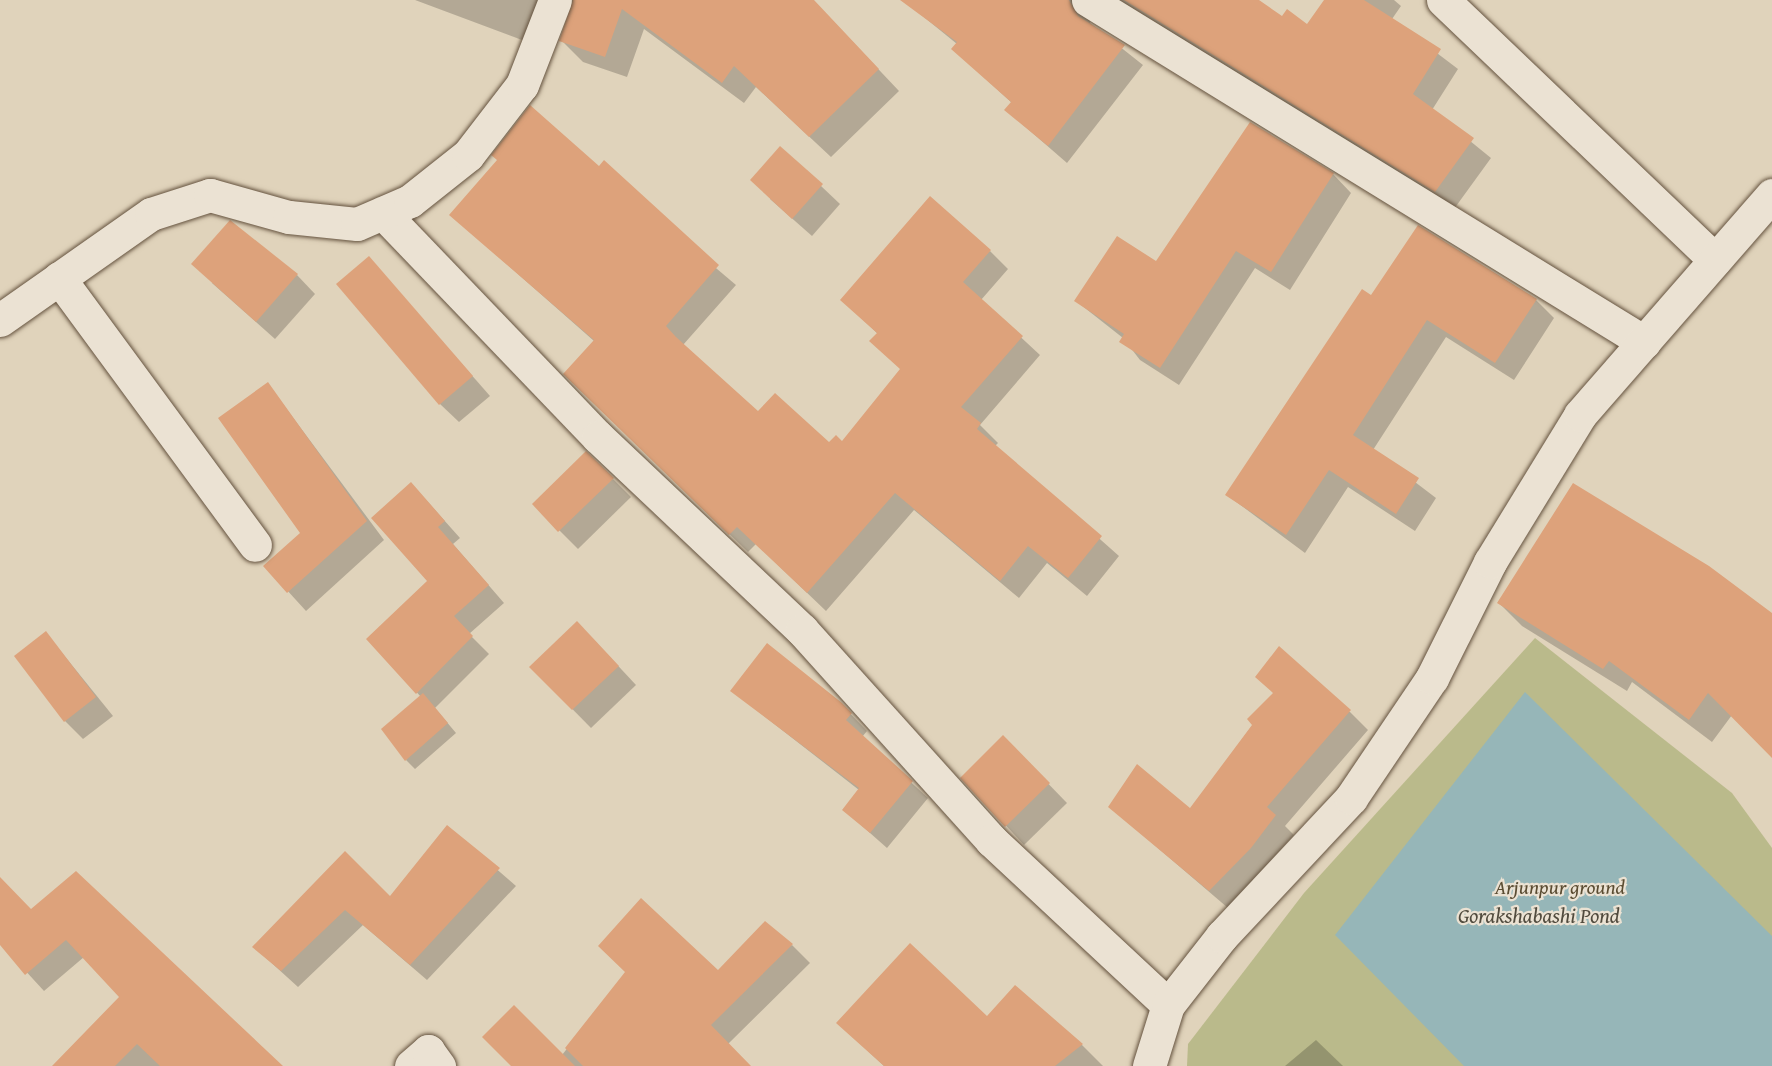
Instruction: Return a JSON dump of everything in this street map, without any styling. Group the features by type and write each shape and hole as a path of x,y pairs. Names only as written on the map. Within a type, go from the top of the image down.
{"street":[{"path":"0,320 151,214 210,195 288,217 357,224 410,201 468,155 522,85 555,0"},
{"path":"1088,0 1644,342"},
{"path":"1443,0 1715,260"},
{"path":"1149,1066 1168,1005 1222,936 1351,798 1432,678 1490,562 1580,415 1772,195"},
{"path":"383,213 598,437 818,646 991,840 1168,1005"},
{"path":"59,278 255,545"},
{"path":"411,1066 428,1051 439,1066"}],"green space":[{"name":"Gorakshabashi Pond","path":"1535,638 1732,793 1772,848 1772,1066 1187,1066 1188,1044 1304,893"}],"water":[{"name":"Gorakshabashi Pond","path":"1525,692 1772,936 1772,1066 1464,1066 1335,935"}],"building":[{"path":"573,0 814,0 879,69 809,137 734,66 722,83 622,9 605,57 559,41"},
{"path":"900,0 1069,0 1078,16 1125,45 1048,146 1004,110 1011,102 951,49 957,42"},
{"path":"1124,0 1259,0 1282,16 1287,9 1307,24 1324,0 1364,0 1441,49 1413,94 1474,138 1435,192"},
{"path":"530,105 599,166 604,160 719,265 666,326 758,411 775,393 829,442 836,435 842,441 900,369 869,341 877,333 840,300 930,196 991,250 963,282 1023,336 961,407 981,423 977,429 1102,536 1068,578 1028,546 1000,581 895,493 807,593 737,527 729,535 563,374 594,340 449,215 497,160 491,155"},
{"path":"1250,122 1334,173 1271,272 1236,251 1160,368 1119,342 1124,334 1074,301 1117,236 1156,261"},
{"path":"780,146 823,184 792,219 750,180"},
{"path":"230,220 298,274 256,322 191,264"},
{"path":"1418,225 1537,299 1495,363 1427,320 1353,435 1419,478 1396,514 1329,470 1286,535 1225,495 1362,289 1371,295"},
{"path":"369,256 473,376 439,405 336,284"},
{"path":"268,382 367,521 287,593 263,566 300,533 218,418"},
{"path":"586,451 614,478 558,532 532,504"},
{"path":"411,482 445,521 438,527 489,585 454,616 473,636 416,694 366,639 427,581 371,518"},
{"path":"1573,483 1709,566 1772,613 1772,758 1708,693 1689,720 1609,661 1603,669 1497,603"},
{"path":"577,621 619,666 572,710 529,667"},
{"path":"46,631 96,697 64,722 14,656"},
{"path":"767,643 842,703 852,713 846,720 913,781 870,833 842,810 859,788 730,691"},
{"path":"1279,646 1351,710 1267,807 1276,815 1251,848 1209,891 1108,807 1137,764 1190,808 1252,725 1247,719 1273,693 1255,677"},
{"path":"423,693 448,723 405,761 381,729"},
{"path":"1003,735 1050,783 1005,827 960,778"},
{"path":"447,825 500,868 410,965 345,910 281,971 252,947 345,851 390,896"},
{"path":"76,871 283,1066 160,1066 137,1044 115,1066 52,1066 119,997 66,940 25,975 0,945 0,877 31,909"},
{"path":"641,898 718,970 765,921 793,944 711,1025 751,1066 583,1066 565,1048 625,972 598,946"},
{"path":"910,943 987,1016 1015,985 1083,1044 1055,1066 884,1066 836,1023"},
{"path":"514,1005 575,1066 511,1066 482,1037"}],"park label":[{"name":"Arjunpur ground","path":"1560,886"}]}
